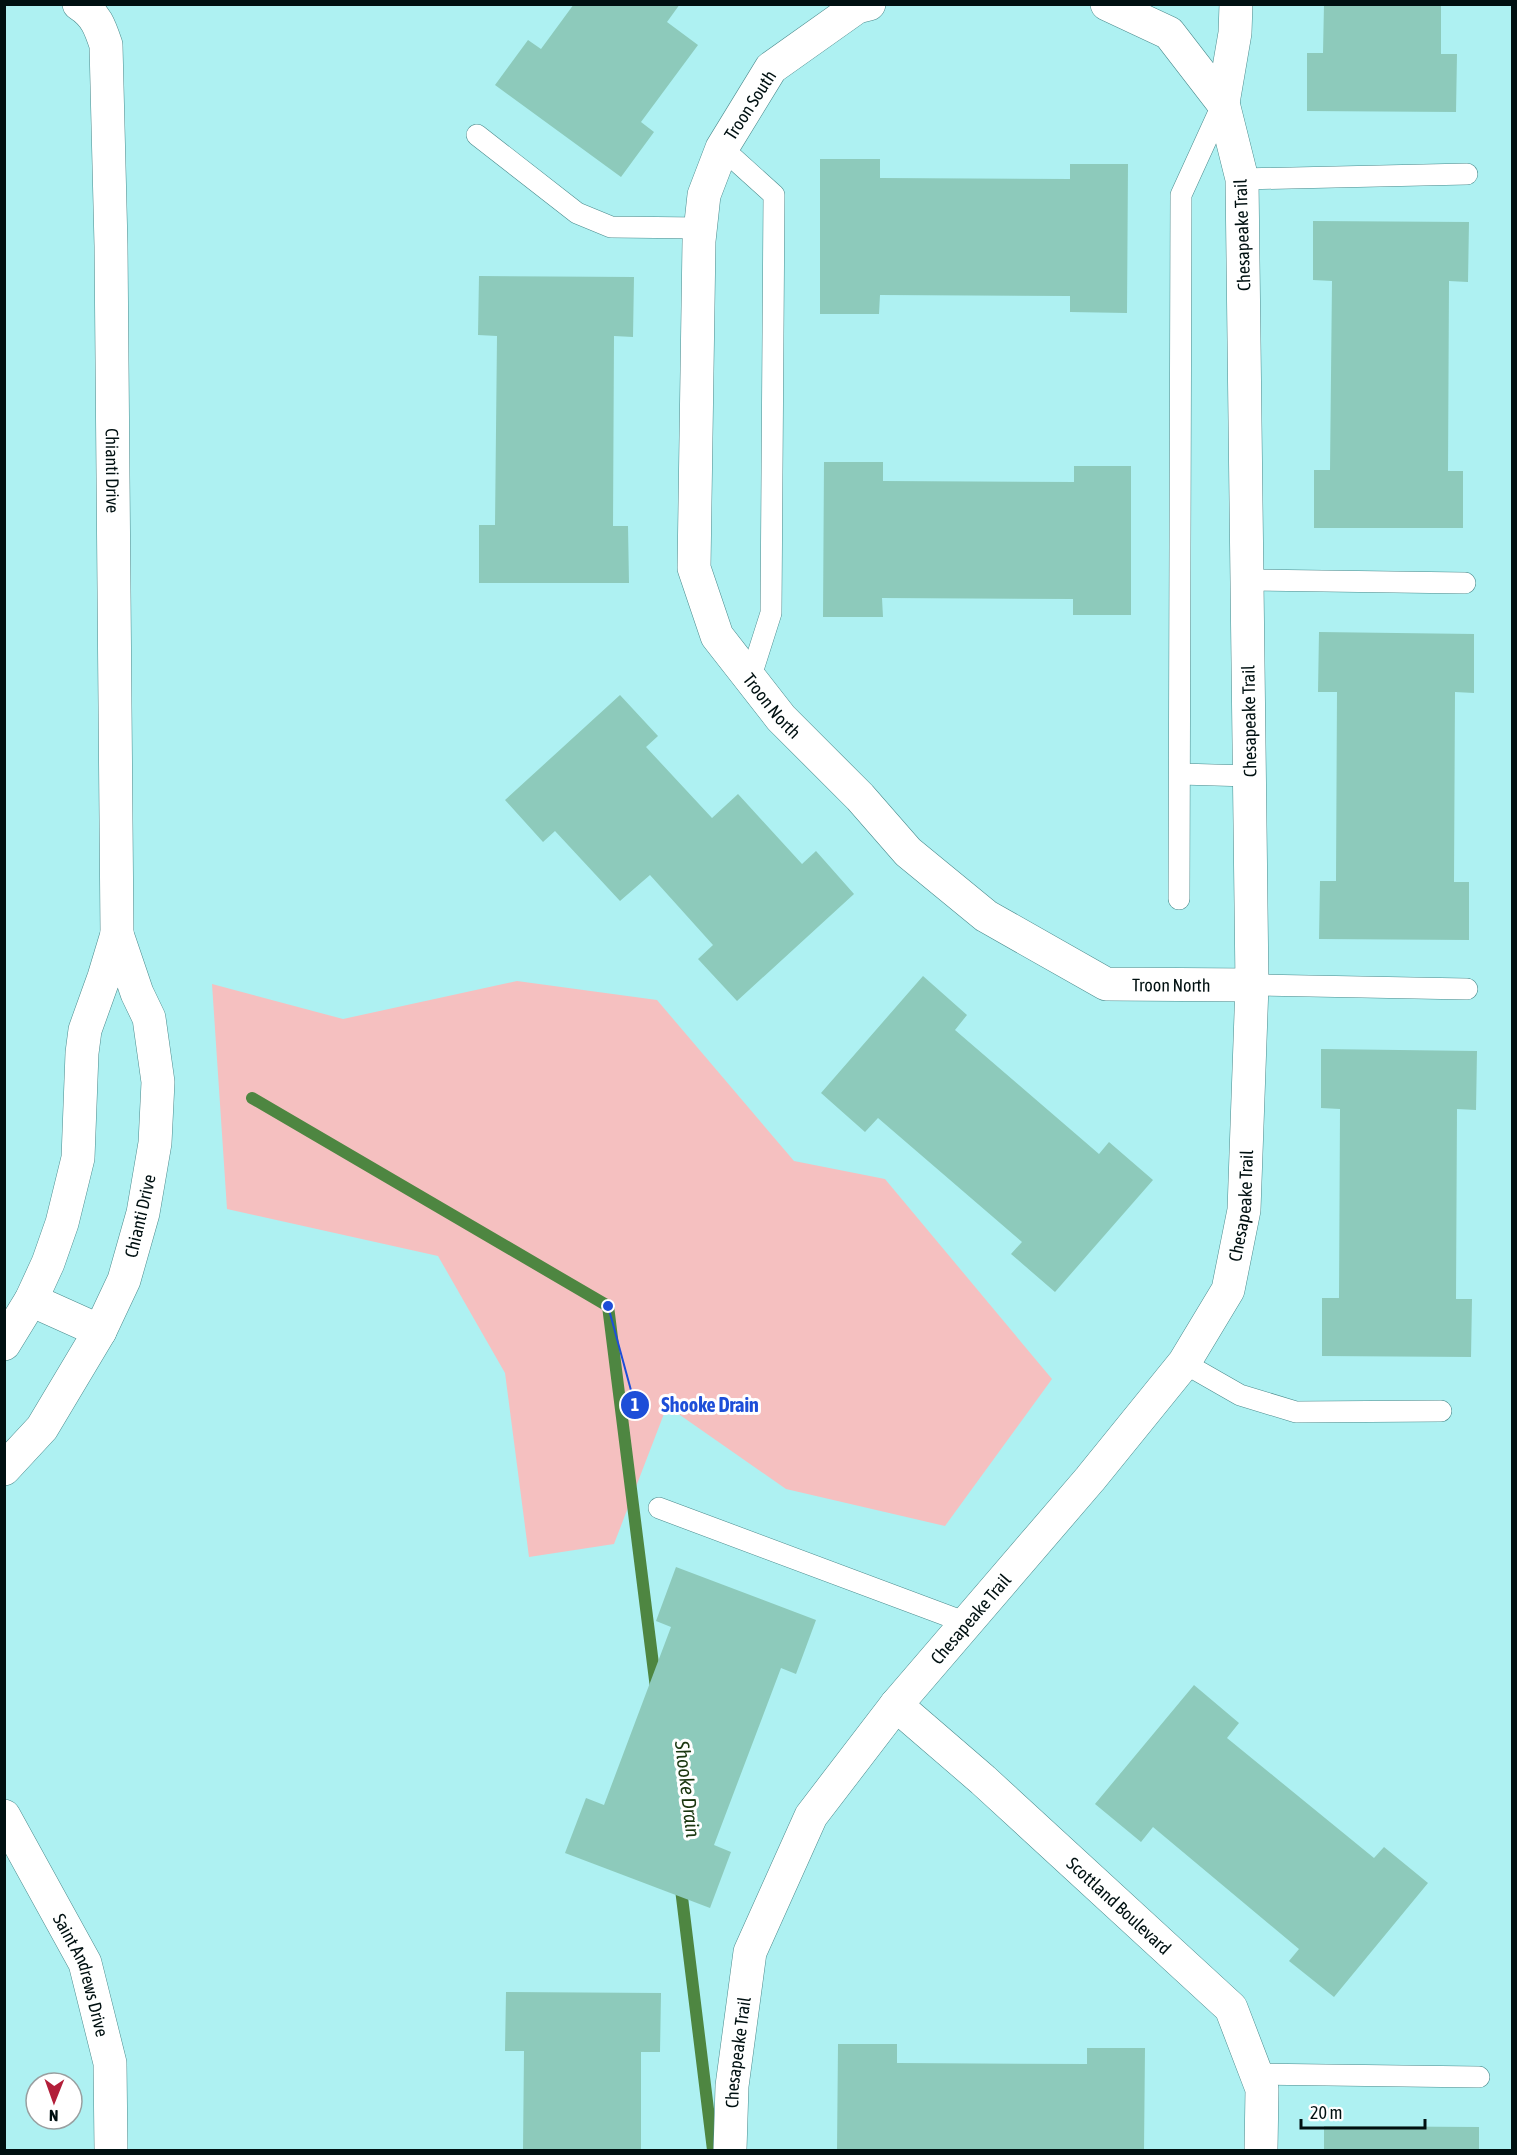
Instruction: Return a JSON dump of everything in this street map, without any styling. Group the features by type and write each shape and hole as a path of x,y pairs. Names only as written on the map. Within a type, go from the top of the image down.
{"street":[{"name":"Troon South","path":"722,148 771,68 857,7 869,4"},
{"path":"1107,4 1168,33 1223,103"},
{"path":"1223,103 1235,33 1236,4"},
{"name":"Chianti Drive","path":"4,1344 31,1300 48,1263 62,1222 78,1158 85,1030 117,934 111,246 106,45 100,24 85,8"},
{"name":"Chesapeake Trail","path":"730,2151 732,2086 750,1952 812,1816 896,1705 1090,1479 1184,1363 1228,1290 1244,1210 1252,985 1242,178 1223,103"},
{"name":"Troon North","path":"722,148 705,195 699,241 694,568 717,636 781,718 860,797 908,852 986,916 1106,984 1252,985"},
{"name":"Chianti Drive","path":"4,1469 42,1428 100,1331 124,1280 143,1213 155,1143 158,1082 149,1018 136,993 117,934"},
{"path":"31,1300 100,1331"},
{"name":"Scottland Boulevard","path":"896,1705 983,1780 1232,2008 1262,2089 1261,2151"},
{"name":"Saint Andrews Drive","path":"4,1816 85,1963 110,2064 111,2151"}],"lane":[{"path":"1179,899 1180,195 1223,103"},
{"path":"477,135 577,213 611,226 700,228"},
{"path":"722,148 774,195 771,613 750,679"},
{"path":"1242,178 1467,174"},
{"path":"1247,580 1465,583"},
{"path":"1180,774 1249,776"},
{"path":"1252,985 1467,989"},
{"path":"1184,1363 1240,1395 1296,1412 1441,1411"},
{"path":"659,1508 967,1623"},
{"path":"1256,2074 1479,2077"}],"shaded area":[{"path":"517,981 657,1000 794,1161 885,1179 1052,1379 945,1526 786,1489 667,1406 614,1544 529,1557 505,1373 438,1256 227,1209 212,984 343,1019"}],"building":[{"path":"574,4 680,4 667,22 698,45 641,122 654,132 621,177 495,85 528,40 541,49"},
{"path":"1324,4 1441,4 1441,54 1457,54 1456,112 1307,111 1307,53 1323,53"},
{"path":"820,159 880,159 880,178 1070,179 1070,164 1128,164 1127,313 1070,312 1070,296 880,295 879,314 820,314"},
{"path":"1313,221 1469,222 1468,282 1449,281 1448,471 1463,471 1463,528 1314,528 1314,470 1330,470 1332,281 1313,280"},
{"path":"479,276 634,277 633,337 614,336 613,526 628,526 629,583 479,583 479,525 495,525 497,336 478,335"},
{"path":"824,462 883,462 883,481 1074,482 1074,466 1131,466 1131,615 1073,615 1073,599 882,598 883,617 823,617"},
{"path":"1319,632 1474,634 1474,693 1455,692 1454,882 1469,882 1469,940 1319,939 1320,881 1336,881 1337,692 1318,692"},
{"path":"620,695 658,736 646,747 712,818 738,794 802,864 816,851 854,894 737,1001 698,959 713,945 650,875 620,901 555,831 543,842 505,800"},
{"path":"923,976 967,1015 955,1030 1099,1154 1109,1142 1153,1180 1055,1292 1011,1254 1022,1242 878,1118 865,1132 821,1093"},
{"path":"1321,1049 1477,1051 1476,1110 1457,1109 1456,1299 1472,1299 1471,1357 1322,1356 1322,1298 1339,1298 1340,1109 1321,1108"},
{"path":"676,1567 816,1620 796,1674 781,1668 714,1845 731,1852 710,1908 565,1853 586,1798 604,1805 671,1627 656,1621"},
{"path":"1194,1685 1239,1723 1227,1738 1374,1858 1384,1847 1428,1883 1334,1997 1289,1961 1299,1949 1153,1827 1141,1842 1095,1804"},
{"path":"506,1992 661,1993 660,2052 641,2052 641,2150 523,2150 524,2051 505,2051"},
{"path":"838,2044 897,2044 897,2063 1087,2064 1087,2048 1145,2048 1144,2150 837,2150"},
{"path":"1324,2126 1479,2127 1479,2150 1324,2150"}],"waterway":[{"name":"Shooke Drain","path":"252,1098 608,1306 656,1688"},
{"name":"Shooke Drain","path":"680,1881 713,2150"}],"place":[{"name":"Shooke Drain","path":"608,1306"}]}
